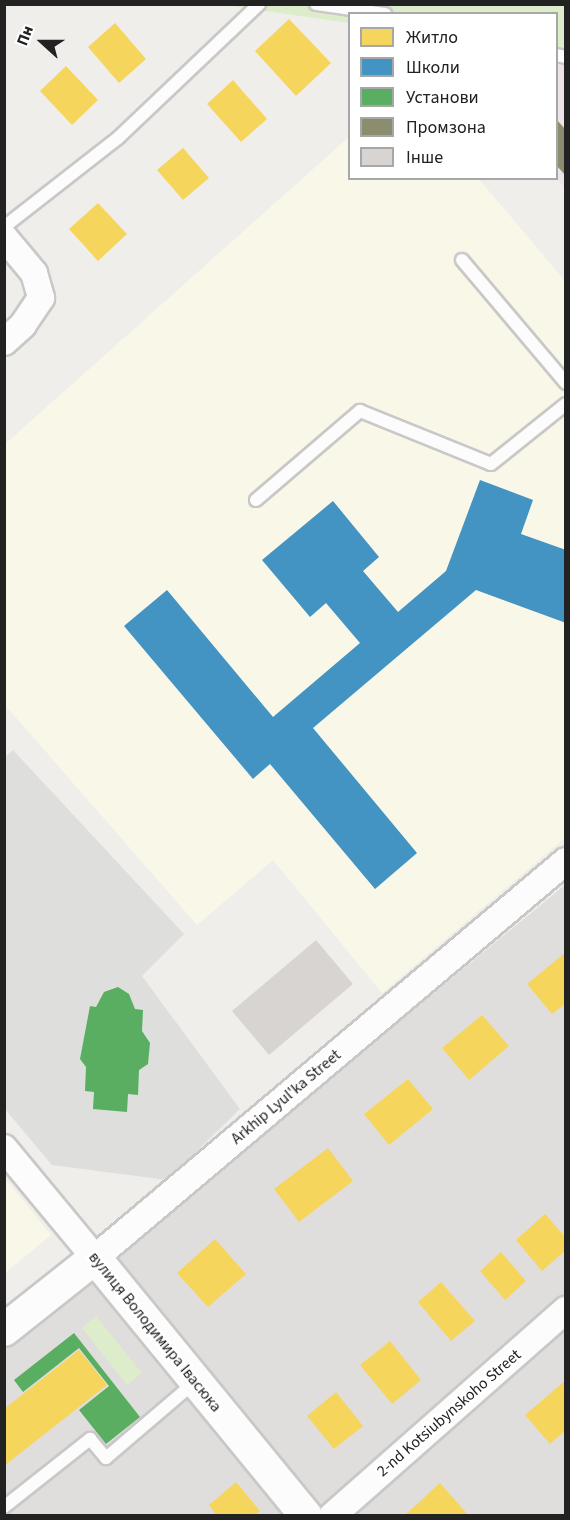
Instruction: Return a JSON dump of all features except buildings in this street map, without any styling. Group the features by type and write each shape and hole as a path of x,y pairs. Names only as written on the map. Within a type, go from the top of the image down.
{"street":[{"path":"4,237 34,273 41,298 23,325 4,342"},
{"name":"Arkhip Lyul'ka Street","path":"4,1330 95,1258 566,861"},
{"name":"вулиця Володимира Івасюка","path":"4,1148 306,1515"},
{"name":"2-nd Kotsiubynskoho Street","path":"332,1515 566,1310"}],"lane":[{"path":"4,227 118,138 259,4"},
{"path":"316,4 371,12"},
{"path":"462,260 566,383"},
{"path":"256,500 360,411 491,464 566,404"},
{"path":"4,1507 90,1439 106,1458 196,1382"}],"shaded area":[{"path":"558,65 565,67 565,189 558,179"},
{"path":"348,138 348,180 480,180 565,281 565,838 382,993 273,860 197,925 5,705 4,445"},
{"path":"13,750 184,934 142,976 240,1109 167,1180 52,1165 5,1109 4,758"},
{"path":"565,885 565,1515 5,1516 5,1346"},
{"path":"5,1178 51,1235 4,1273"}],"green space":[{"path":"225,5 565,5 565,67 558,64 558,12 348,12 348,23"},
{"path":"96,1316 142,1373 127,1385 82,1328"}]}
